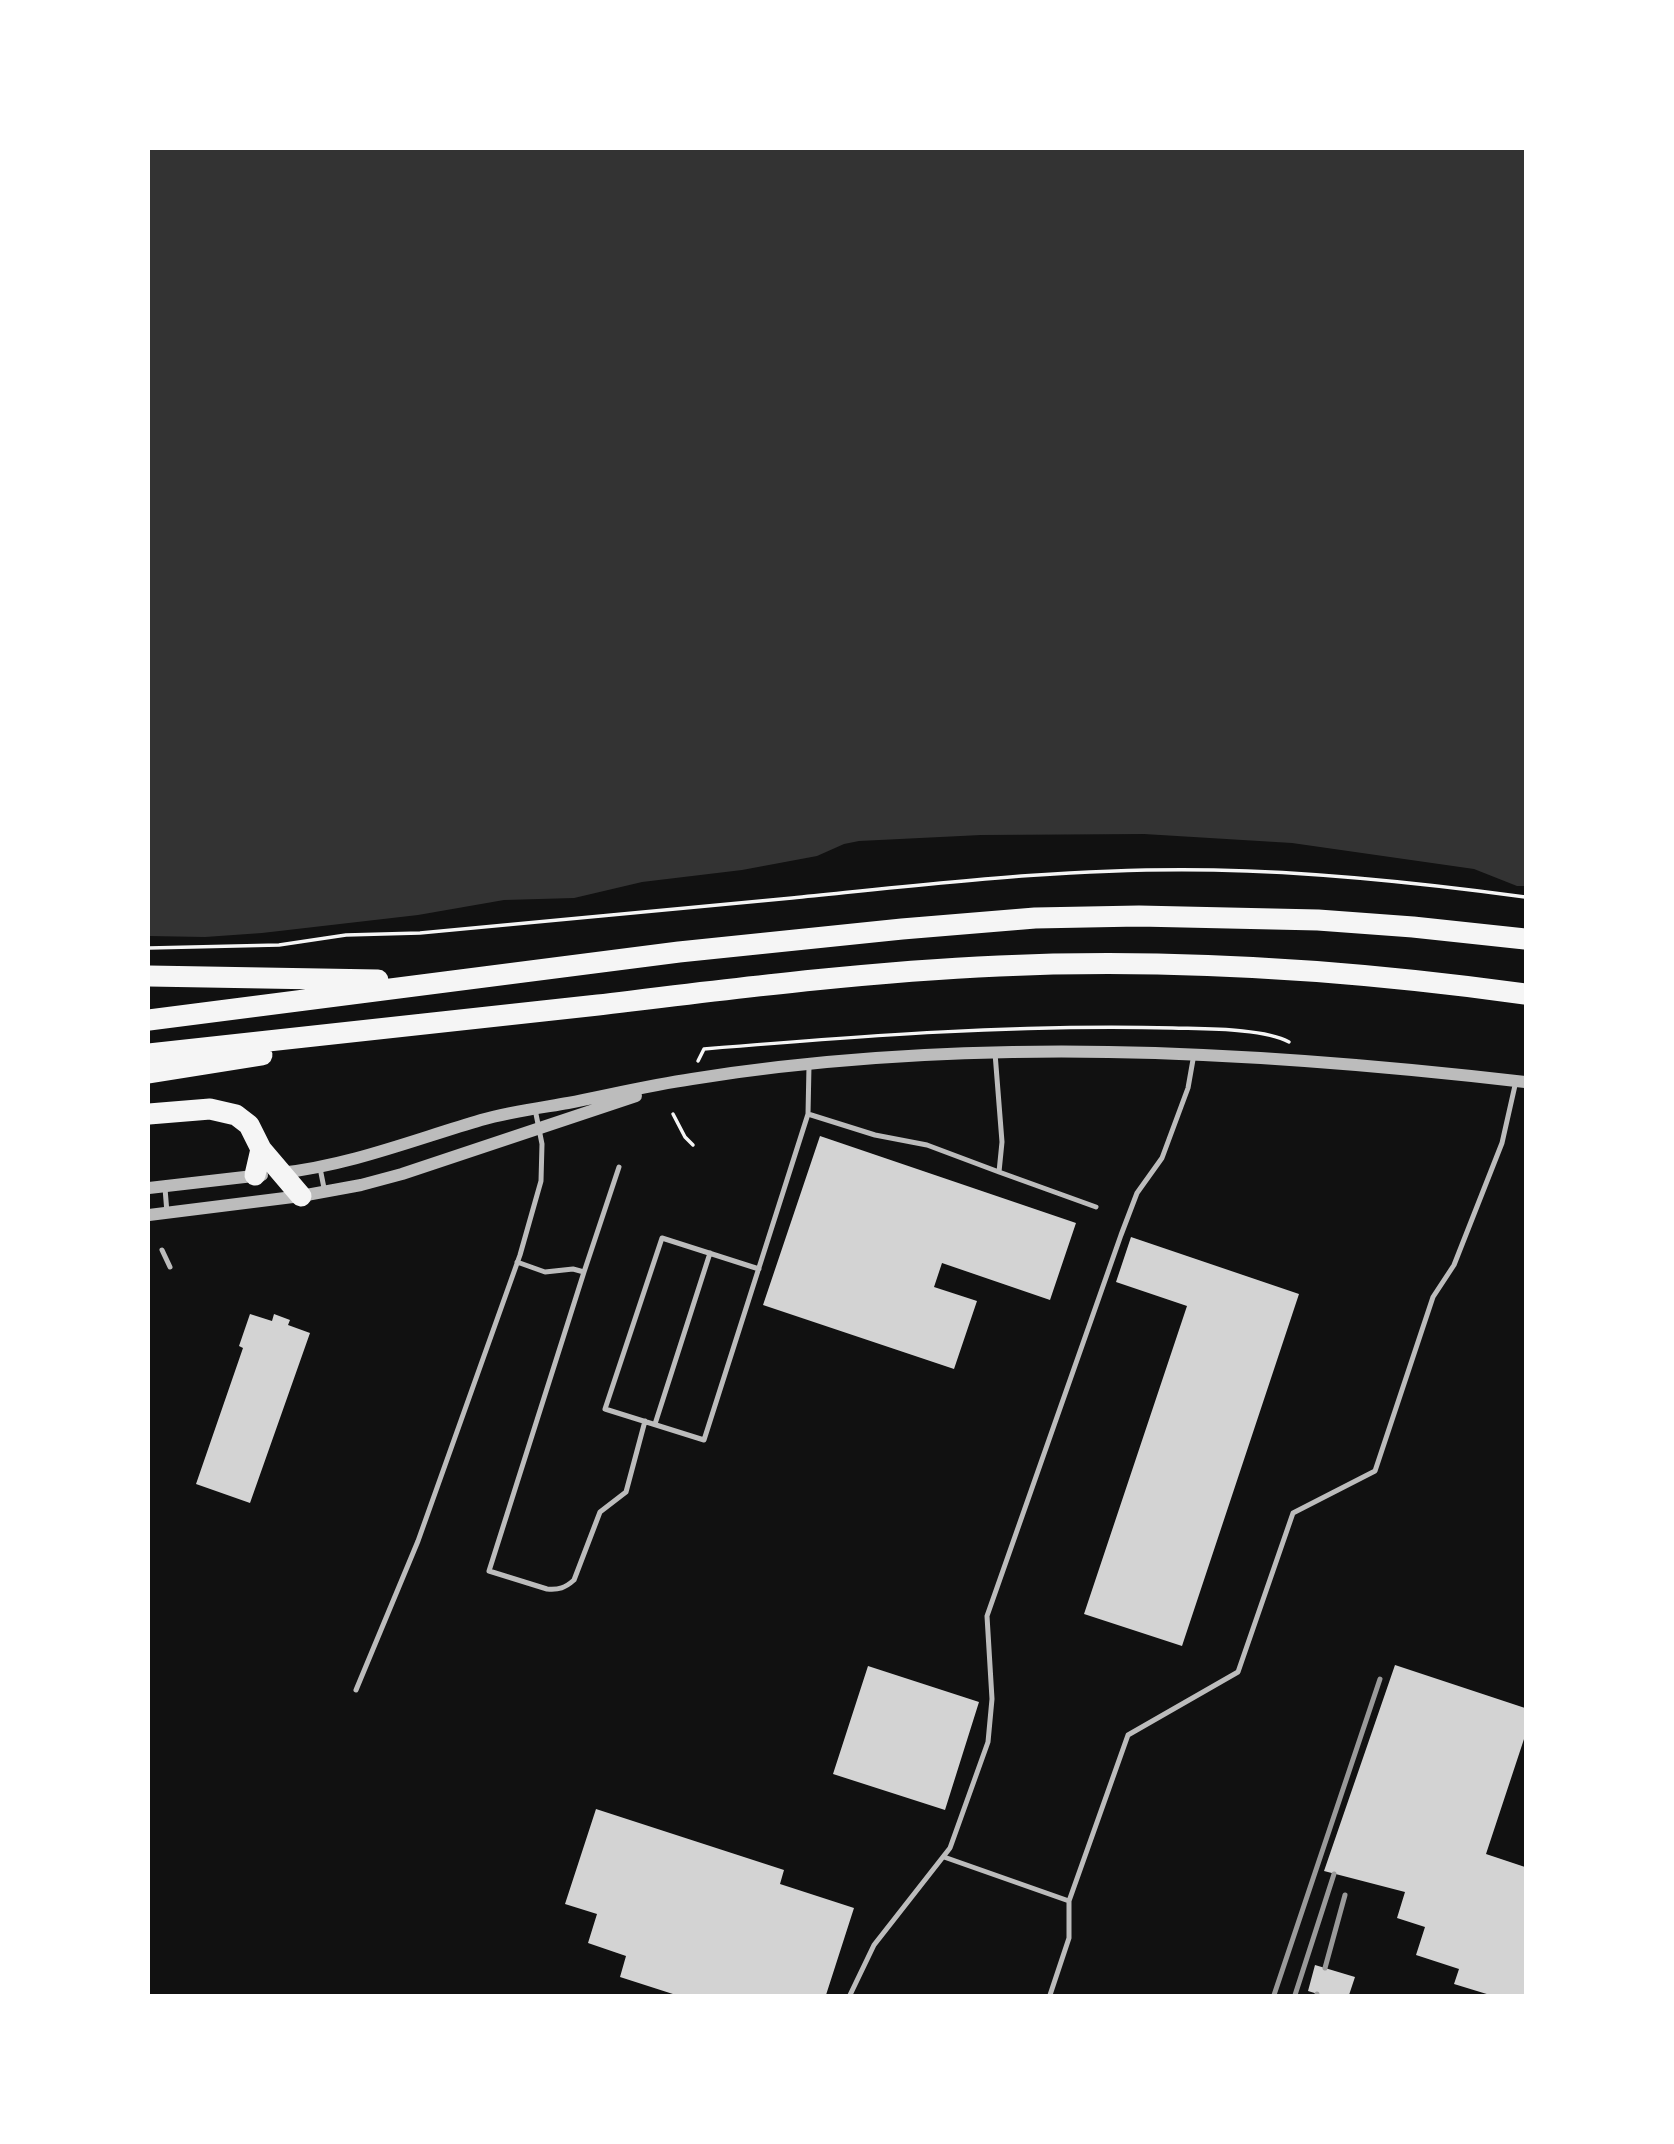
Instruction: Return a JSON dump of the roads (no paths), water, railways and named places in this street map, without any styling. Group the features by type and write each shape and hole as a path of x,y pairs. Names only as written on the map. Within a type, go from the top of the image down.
{"highway":[{"path":"149,1020 692,950 1035,918 1139,916 1318,920 1525,939"},
{"path":"149,1054 878,973 1067,964 1138,963 1305,970 1525,994"},
{"path":"149,976 441,981"},
{"path":"149,1073 520,1014"},
{"path":"149,1114 196,1109 228,1112 249,1125 261,1149 301,1196"},
{"path":"255,1175 261,1149"}],"street":[{"path":"149,1188 320,1168 352,1161 485,1119 690,1079 809,1063 891,1057 1109,1051 1332,1063 1520,1081"},
{"path":"149,1215 325,1193 402,1174 690,1079"}],"lane":[{"path":"995,1053 1002,1142 999,1172"},
{"path":"850,1995 874,1945 950,1848 988,1742 992,1699 987,1616 1121,1235 1138,1194 1161,1158 1188,1088 1194,1054"},
{"path":"759,1269 662,1238 605,1409 705,1440 808,1114 809,1063"},
{"path":"1050,1995 1069,1938 1069,1901 1128,1735 1238,1672 1293,1513 1375,1471 1433,1297 1454,1265 1502,1143 1520,1081"},
{"path":"356,1690 418,1541 517,1262 541,1181 542,1144 535,1109"},
{"path":"808,1114 875,1135 927,1145 1096,1207"},
{"path":"619,1167 489,1572 547,1589 566,1587 573,1580 600,1512 626,1492 645,1422"},
{"path":"320,1168 325,1193"},
{"path":"165,1186 167,1213"},
{"path":"162,1250 170,1267"},
{"path":"655,1424 710,1253"},
{"path":"517,1262 545,1272 573,1269 584,1272"},
{"path":"944,1857 1069,1901"}],"railway":[{"path":"1274,1995 1380,1679"},
{"path":"1295,1995 1334,1874"},
{"path":"1325,1968 1345,1895"}]}
